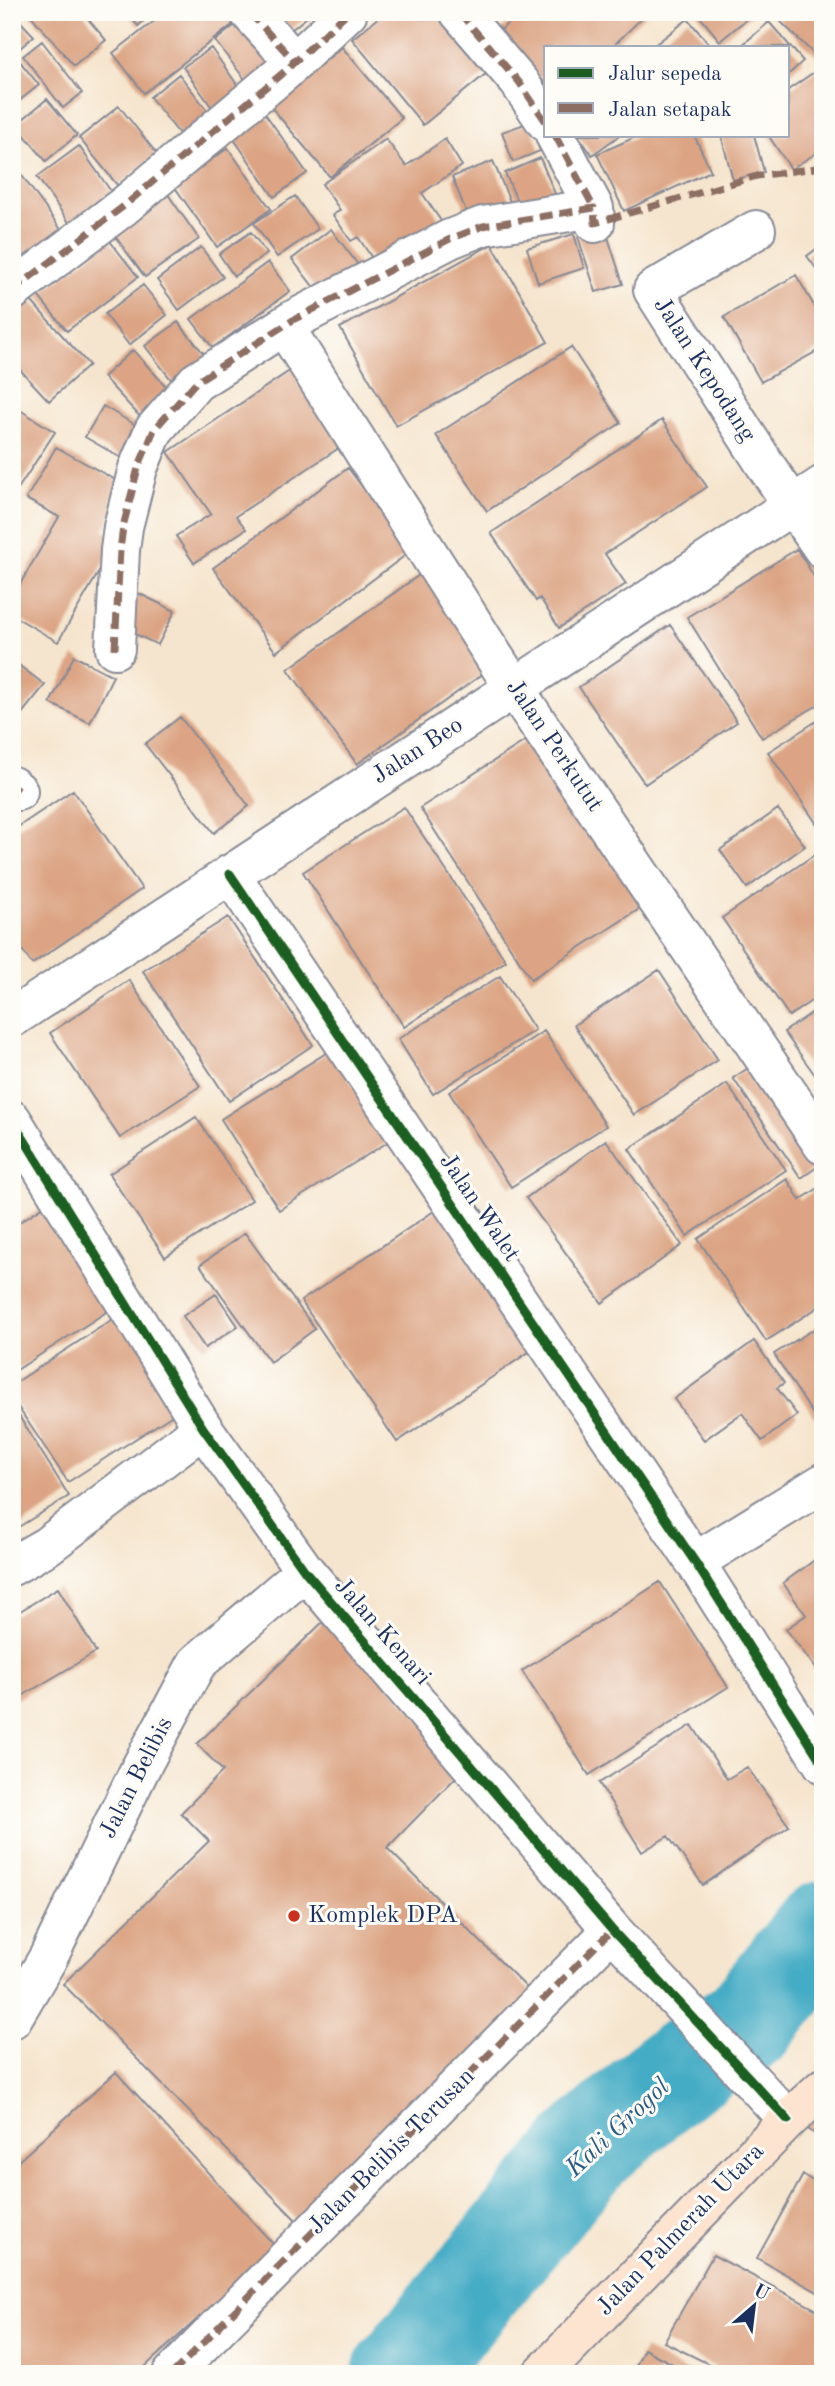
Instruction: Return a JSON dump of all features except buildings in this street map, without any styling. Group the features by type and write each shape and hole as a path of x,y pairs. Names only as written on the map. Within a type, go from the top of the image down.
{"street":[{"path":"250,12 295,62"},
{"path":"12,291 124,206 295,62 348,12"},
{"path":"459,12 519,82 544,119"},
{"path":"115,649 122,538 138,468 154,430 197,382 293,320 450,239 483,226 595,215 556,136"},
{"name":"Jalan Kepodang","path":"756,230 653,290 808,495 823,549"},
{"name":"Jalan Perkutut","path":"294,342 514,688 823,1145"},
{"name":"Jalan Beo","path":"12,1018 808,495"},
{"name":"Jalan Walet","path":"230,874 695,1562"},
{"name":"Jalan Kenari","path":"12,1120 203,1428 305,1571 612,1930 788,2120"},
{"path":"12,1566 47,1546 203,1428"},
{"path":"823,1483 695,1562 823,1764"},
{"name":"Jalan Belibis","path":"12,2019 48,1958 140,1769 197,1663 305,1571"},
{"name":"Jalan Belibis Terusan","path":"172,2374 612,1930"},
{"name":"Jalan Palmerah Utara","path":"542,2374 788,2120 823,2088"}],"waterway":[{"name":"Kali Grogol","path":"401,2374 589,2147 669,2078 747,2024 823,1930"}],"marked path":[{"path":"249,12 295,62"},
{"path":"12,291 124,206 285,71 348,12"},
{"path":"459,12 519,82 544,119"},
{"path":"556,136 594,208"},
{"path":"115,649 120,550 138,468 154,430 196,382 293,320 450,239 483,226 594,208 595,223 757,176 823,167"},
{"path":"12,786 18,791"},
{"path":"172,2374 612,1930"}],"cycle path":[{"path":"230,874 695,1562 823,1764"},
{"path":"12,1120 203,1428 305,1571 612,1930 788,2120"}],"place":[{"name":"Komplek DPA","path":"294,1916"}]}
